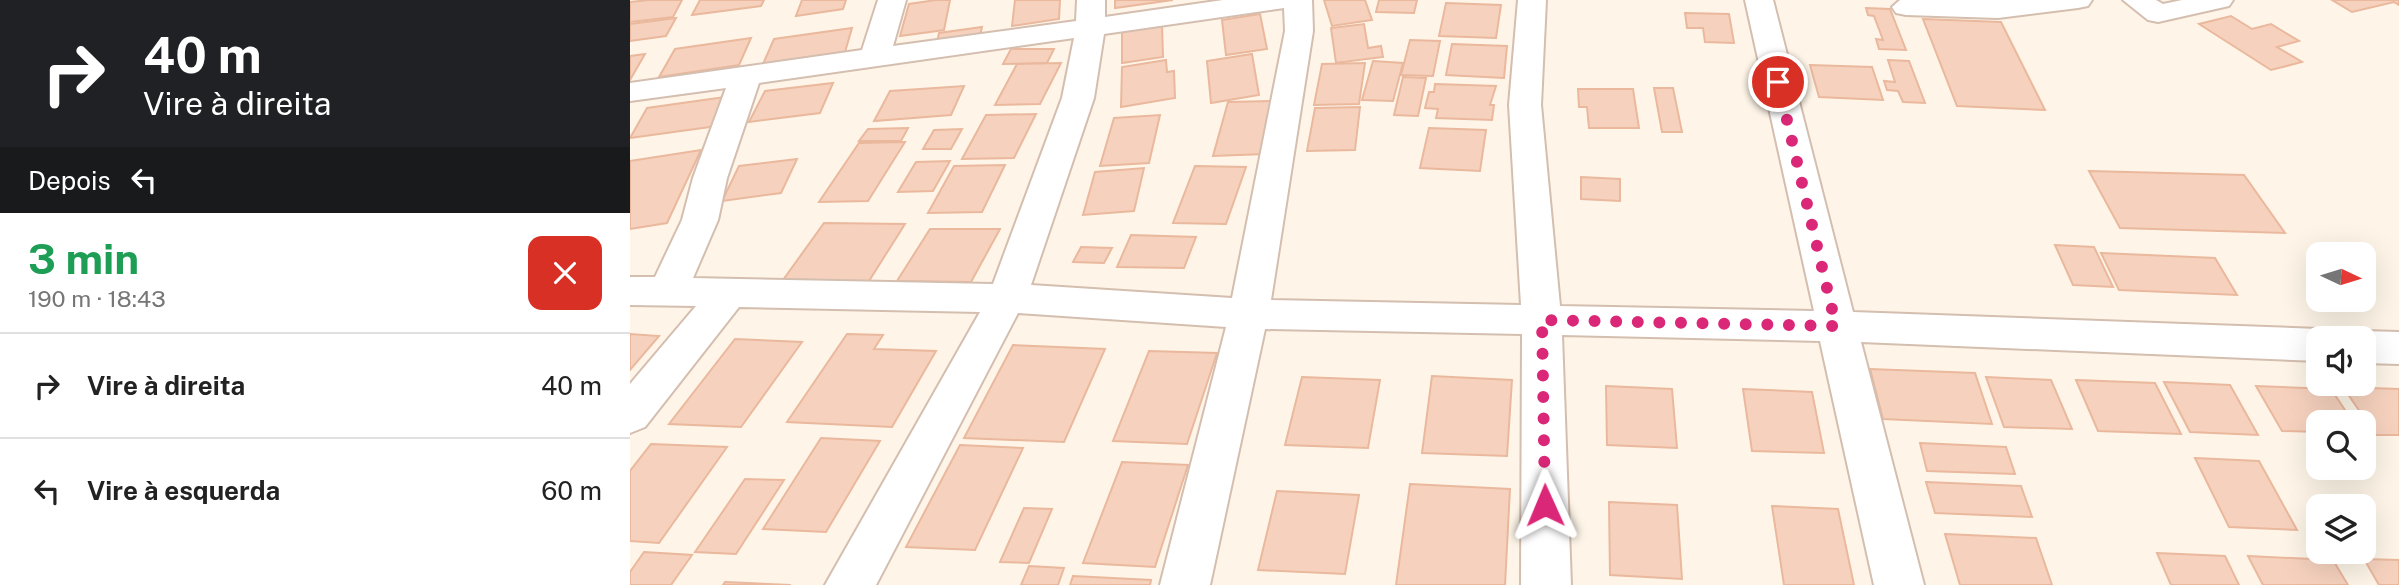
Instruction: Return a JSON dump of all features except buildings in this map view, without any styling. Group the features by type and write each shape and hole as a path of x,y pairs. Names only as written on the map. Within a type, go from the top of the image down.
{"street":[{"path":"874,58 892,0"},
{"path":"630,92 874,58 1090,14 1283,0"},
{"path":"1185,585 1249,314 1299,31 1298,0"},
{"path":"1532,0 1525,105 1542,320 1546,585"},
{"path":"1759,0 1899,585"},
{"path":"1906,7 1998,10 2078,0"},
{"path":"2137,0 2158,13 2219,0"},
{"path":"850,585 1007,298 1078,97 1090,14"},
{"path":"668,291 700,220 710,178 746,76"},
{"path":"630,290 1007,298 1249,314 1836,326 2306,344"},
{"path":"630,415 729,293"},
{"path":"2376,347 2399,348"}],"route":[{"path":"1545,505 1542,320 1836,326 1778,82"}]}
